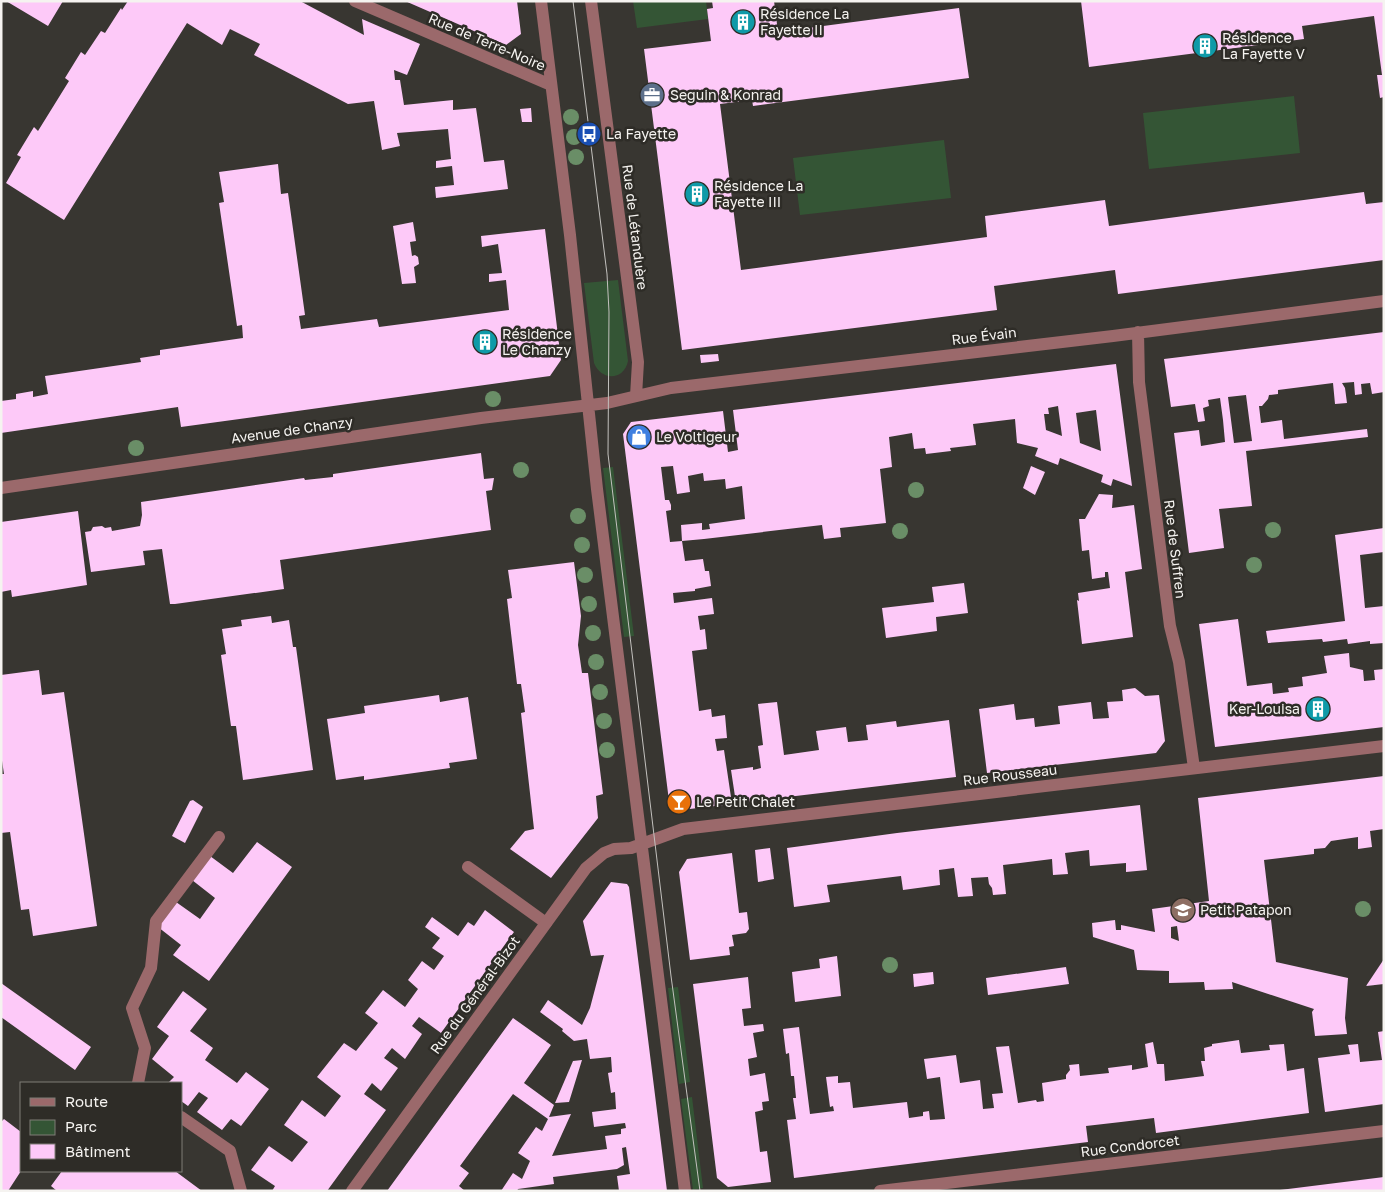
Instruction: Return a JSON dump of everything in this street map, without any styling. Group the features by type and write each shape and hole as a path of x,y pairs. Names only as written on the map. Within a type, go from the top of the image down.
{"street":[{"name":"Rue de Terre-Noire","path":"355,1 551,85"},
{"path":"541,1 570,235 596,481 685,1191"},
{"name":"Rue de Létanduère","path":"591,1 638,362 636,396"},
{"name":"Rue Évain","path":"588,405 607,403 671,388 1384,302"},
{"name":"Rue de Suffren","path":"1138,332 1139,382 1170,626 1180,662 1194,768"},
{"name":"Avenue de Chanzy","path":"1,488 471,420 588,405"},
{"name":"Rue Rousseau","path":"642,844 683,828 1384,746"},
{"path":"138,1082 145,1048 132,1008 151,968 156,921 219,837"},
{"name":"Rue du Général-Bizot","path":"352,1191 586,868 604,853 614,849 631,848 642,844"},
{"path":"468,867 546,922"},
{"path":"182,1118 230,1152 240,1191"},
{"name":"Rue Condorcet","path":"880,1191 1384,1132"}],"green space":[{"path":"633,1 706,1 708,19 637,28"},
{"path":"1294,96 1300,153 1149,169 1143,113"},
{"path":"944,140 951,198 800,215 793,158"},
{"path":"618,280 628,361 626,368 622,372 617,375 607,376 597,369 594,363 584,283"},
{"path":"613,467 634,636 624,637 603,468"},
{"path":"678,987 690,1082 679,1084 668,988"},
{"path":"692,1097 703,1188 693,1190 681,1099"}],"building":[{"path":"6,1 63,1 48,26"},
{"path":"128,1 300,1 364,35 362,19 420,44 407,75 394,70 395,80 400,80 404,105 453,100 453,110 476,108 484,162 504,160 508,189 436,198 435,187 454,185 452,166 436,168 436,161 451,159 448,129 397,133 400,146 382,150 374,101 348,104 254,55 260,44 230,29 222,45 187,23 64,220 6,183 21,157 17,155 34,127 38,131 69,81 65,78 81,52 85,55 101,31 105,33 121,8 122,10"},
{"path":"405,1 517,1 521,34 506,45"},
{"path":"712,1 774,1 778,32 959,8 969,78 753,106 752,100 720,104 741,270 987,237 985,216 1105,200 1109,226 1364,192 1366,204 1384,202 1384,260 1118,294 1115,270 994,286 997,310 682,350 644,49 711,41 707,9 713,8"},
{"name":"Résidence La Fayette V","path":"1081,1 1384,1 1384,97 1380,98 1377,75 1382,75 1374,16 1302,26 1304,39 1089,67"},
{"path":"531,108 532,122 522,122 520,109"},
{"path":"278,164 281,194 288,193 305,315 299,316 301,329 377,319 379,327 509,310 506,280 489,282 489,274 502,273 498,244 482,247 481,236 545,229 561,360 550,376 181,427 178,407 1,433 1,401 16,399 16,394 33,391 33,397 48,394 45,376 141,362 140,358 160,355 160,350 243,338 242,325 237,326 219,203 224,202 219,172"},
{"path":"413,222 416,241 410,242 412,256 418,257 419,264 414,267 416,283 402,284 393,226"},
{"path":"1384,332 1384,392 1372,394 1370,383 1361,384 1362,394 1355,395 1354,382 1342,383 1345,388 1347,403 1335,404 1333,383 1278,390 1278,394 1269,395 1262,406 1259,406 1261,423 1282,420 1284,439 1367,429 1368,437 1246,451 1252,506 1219,509 1224,548 1189,553 1174,433 1199,430 1201,446 1225,442 1223,420 1220,398 1208,400 1209,406 1203,408 1205,421 1198,422 1195,404 1171,407 1164,359","holes":["1246,395 1252,441 1234,443 1228,397"]},
{"path":"718,354 719,361 701,363 700,355"},
{"path":"1116,364 1132,486 1113,479 1111,486 1101,482 1103,475 1060,458 1058,465 1035,456 1038,448 1017,443 1015,419 973,424 976,445 950,448 951,451 926,454 925,448 914,449 912,433 889,437 892,467 880,469 886,523 840,528 841,537 824,539 822,525 682,541 685,561 703,559 705,571 709,571 711,586 695,589 695,591 673,593 674,603 712,598 714,614 698,616 700,630 705,629 707,649 692,651 699,711 711,709 712,717 725,715 727,738 715,739 717,751 724,750 732,804 681,810 669,801 623,434 631,422 723,411 728,452 738,450 733,410","holes":["1058,406 1062,436 1046,430 1044,414 1049,414 1048,408","1096,410 1101,451 1080,443 1076,413","673,466 677,494 690,492 688,476 703,473 704,481 725,479 726,489 742,486 745,519 709,524 710,529 702,530 702,523 681,525 682,541 670,542 666,511 671,510 671,505 669,500 665,500 661,467"]},
{"path":"481,453 484,479 494,478 492,490 486,491 491,530 280,560 284,589 175,604 170,604 162,549 143,551 145,565 91,572 85,532 91,531 93,527 102,526 105,528 111,527 112,531 140,526 142,515 141,502 304,478 305,480 333,477 333,474"},
{"path":"1031,466 1045,472 1035,495 1023,488"},
{"path":"1099,494 1113,495 1112,508 1134,505 1142,569 1125,572 1133,637 1082,644 1077,600 1079,601 1078,593 1110,588 1108,572 1105,572 1105,577 1092,579 1089,550 1082,551 1079,519 1085,519"},
{"path":"78,511 87,585 12,597 11,590 1,592 1,522"},
{"path":"1384,528 1384,552 1360,555 1365,608 1384,606 1384,643 1370,644 1370,641 1348,644 1347,639 1323,642 1322,639 1268,643 1266,631 1345,621 1335,535"},
{"path":"574,562 581,616 578,645 582,673 588,673 603,794 596,796 598,818 551,878 510,849 525,831 534,829 521,713 525,712 521,684 517,684 507,599 512,598 508,570"},
{"path":"964,583 968,613 936,617 937,631 886,638 882,608 934,602 932,587"},
{"path":"271,616 272,623 289,620 293,647 296,647 313,770 243,780 236,726 231,726 221,655 226,654 222,629 242,626 241,620"},
{"path":"1238,619 1247,686 1272,683 1273,694 1289,692 1288,688 1303,686 1302,677 1327,673 1324,656 1349,653 1350,667 1363,670 1364,681 1375,680 1374,670 1384,669 1384,727 1215,747 1199,624"},
{"path":"39,670 42,695 64,692 97,926 33,936 29,909 21,910 10,832 1,833 1,774 4,774 1,754 1,675"},
{"path":"1135,688 1145,696 1159,695 1165,741 1156,753 987,773 979,709 1014,704 1016,720 1034,718 1035,727 1060,724 1058,706 1091,702 1093,719 1109,718 1107,702 1123,701 1122,690"},
{"path":"439,695 440,702 468,697 477,759 449,763 450,768 364,780 364,776 336,780 327,719 365,713 364,706"},
{"path":"777,702 784,755 819,750 816,731 846,727 848,742 868,740 866,725 896,721 897,727 949,720 956,777 736,803 731,770 753,767 753,770 761,768 758,746 763,745 758,704"},
{"path":"1384,776 1384,829 1370,831 1372,847 1358,849 1358,837 1331,841 1325,848 1314,849 1314,854 1264,860 1276,962 1348,978 1345,1018 1347,1034 1315,1036 1312,1012 1314,1009 1232,982 1233,989 1205,990 1204,982 1169,983 1169,971 1137,970 1134,950 1093,937 1092,923 1115,920 1116,930 1121,930 1121,925 1155,932 1152,909 1209,901 1198,798","holes":["1177,926 1179,941 1171,938 1171,927"]},
{"path":"193,800 203,807 185,843 172,836 190,801"},
{"path":"1140,805 1147,870 1126,872 1126,863 1090,866 1089,850 1065,853 1068,874 1053,875 1052,859 1003,865 1006,894 993,895 988,877 971,878 973,896 958,897 954,868 939,870 940,885 903,890 901,876 827,885 830,902 794,907 787,848 897,833"},
{"path":"257,842 292,867 209,981 173,955 181,945 158,927 176,902 200,919 215,898 192,880 210,856 233,873"},
{"path":"770,848 774,879 758,882 755,850"},
{"path":"732,853 739,913 747,912 749,929 746,933 732,935 734,946 729,947 730,955 690,960 679,872 687,859"},
{"path":"611,882 627,884 629,887 667,1191 619,1191 617,1176 630,1174 626,1147 622,1148 624,1165 617,1169 553,1177 554,1184 518,1189 517,1191 501,1191 513,1173 522,1179 530,1161 518,1153 536,1127 542,1131 548,1119 513,1094 460,1166 469,1173 459,1186 465,1191 387,1191 513,1018 551,1045 524,1083 554,1105 549,1117 571,1114 552,1156 607,1149 605,1136 621,1134 621,1129 626,1128 625,1123 594,1127 592,1112 616,1109 615,1092 611,1093 608,1073 612,1072 611,1057 590,1059 587,1039 574,1041 562,1031 563,1029 540,1012 548,1000 582,1025 590,1008 604,955 591,956 583,921"},
{"path":"485,910 514,932 441,1033 419,1017 412,1026 422,1034 405,1059 392,1048 384,1058 398,1068 381,1091 372,1083 364,1094 386,1110 327,1191 272,1191 275,1186 251,1170 269,1146 292,1162 308,1142 284,1125 302,1100 325,1117 341,1096 317,1077 344,1043 356,1051 378,1023 365,1013 383,990 405,1007 418,989 408,980 422,961 434,970 444,956 432,948 440,938 425,927 432,917 458,936 468,922 474,926"},
{"path":"837,956 841,996 795,1002 792,972 820,968 819,959"},
{"path":"1384,959 1384,984 1366,986"},
{"path":"1066,967 1069,984 988,995 986,978"},
{"path":"933,972 934,984 914,987 913,974"},
{"path":"748,977 751,1008 742,1009 744,1026 763,1024 764,1031 753,1033 757,1057 748,1059 750,1076 765,1073 769,1101 762,1102 763,1110 755,1112 760,1152 767,1151 771,1182 728,1187 717,1178 693,984"},
{"path":"1,983 91,1047 75,1070 1,1017"},
{"path":"183,991 207,1009 190,1031 213,1048 205,1060 237,1083 246,1072 269,1089 241,1126 231,1119 222,1130 197,1112 208,1098 199,1092 188,1106 182,1102 182,1082 169,1082 174,1077 152,1059 169,1036 157,1027"},
{"path":"799,1027 810,1114 834,1111 833,1106 830,1107 826,1077 838,1076 838,1083 850,1082 853,1108 907,1102 909,1118 923,1116 923,1112 929,1111 930,1120 945,1119 940,1077 927,1079 924,1059 956,1055 960,1083 980,1080 983,1109 994,1108 992,1094 1003,1093 996,1047 1009,1046 1018,1103 1036,1100 1037,1102 1044,1101 1042,1083 1066,1079 1066,1075 1070,1070 1069,1065 1079,1064 1080,1076 1109,1073 1108,1068 1132,1065 1132,1070 1148,1067 1145,1044 1153,1042 1157,1064 1164,1064 1165,1081 1204,1076 1201,1061 1205,1061 1204,1048 1212,1046 1212,1044 1239,1040 1241,1053 1270,1050 1269,1045 1284,1044 1287,1071 1304,1068 1309,1113 1156,1133 1154,1118 1086,1126 1088,1142 794,1178 787,1120 796,1119 793,1098 796,1098 794,1076 791,1076 789,1053 786,1054 783,1029"},
{"path":"1384,1031 1384,1104 1325,1112 1318,1058 1350,1054 1348,1045 1358,1044 1360,1062 1382,1060 1378,1032"},
{"path":"582,1060 569,1102 555,1103 573,1061"},
{"path":"4,1119 20,1131 20,1172 8,1191 1,1191 1,1122"},
{"path":"61,1172 176,1172 202,1191 57,1191 51,1186"},
{"path":"1384,1177 1384,1191 1280,1191 1280,1190"}],"tram line":[{"path":"573,1 607,274 609,312 608,454 671,976 700,1191"}],"place":[{"name":"Résidence La Fayette II","path":"743,22"},
{"name":"Résidence La Fayette V","path":"1205,46"},
{"name":"Seguin & Konrad","path":"652,95"},
{"name":"La Fayette","path":"589,134"},
{"name":"Résidence La Fayette III","path":"697,194"},
{"name":"Résidence Le Chanzy","path":"485,342"},
{"name":"Le Voltigeur","path":"639,437"},
{"name":"Ker-Louisa","path":"1318,709"},
{"name":"Le Petit Chalet","path":"679,802"},
{"name":"Petit Patapon","path":"1183,910"}]}
